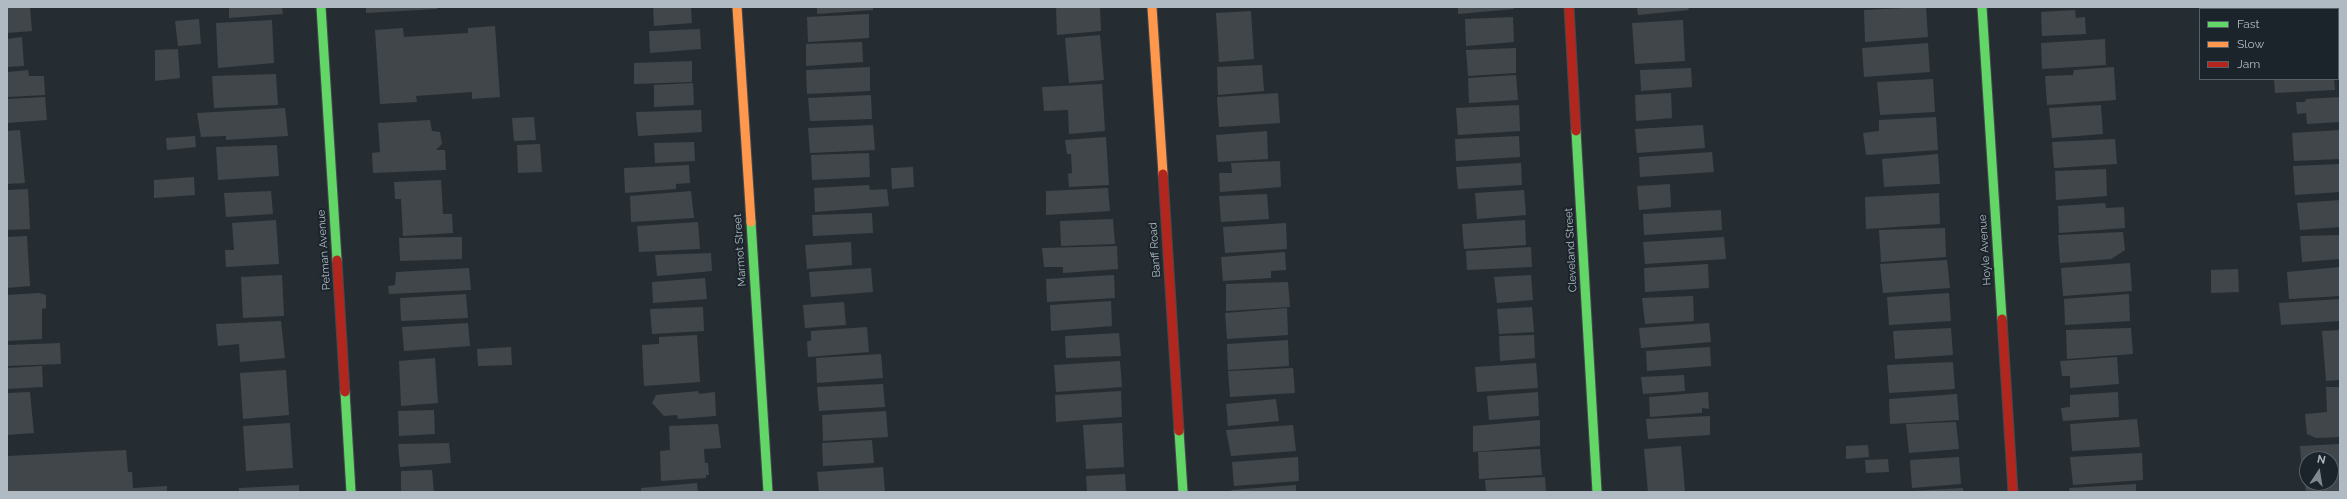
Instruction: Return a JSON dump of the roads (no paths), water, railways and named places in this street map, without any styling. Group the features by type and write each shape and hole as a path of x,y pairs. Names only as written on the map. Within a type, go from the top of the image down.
{"street":[{"name":"Petman Avenue","path":"321,7 352,492"},
{"name":"Marmot Street","path":"737,7 768,492"},
{"name":"Banff Road","path":"1152,7 1183,492"},
{"name":"Cleveland Street","path":"1569,7 1597,492"},
{"name":"Hoyle Avenue","path":"1982,7 2013,492"}]}
